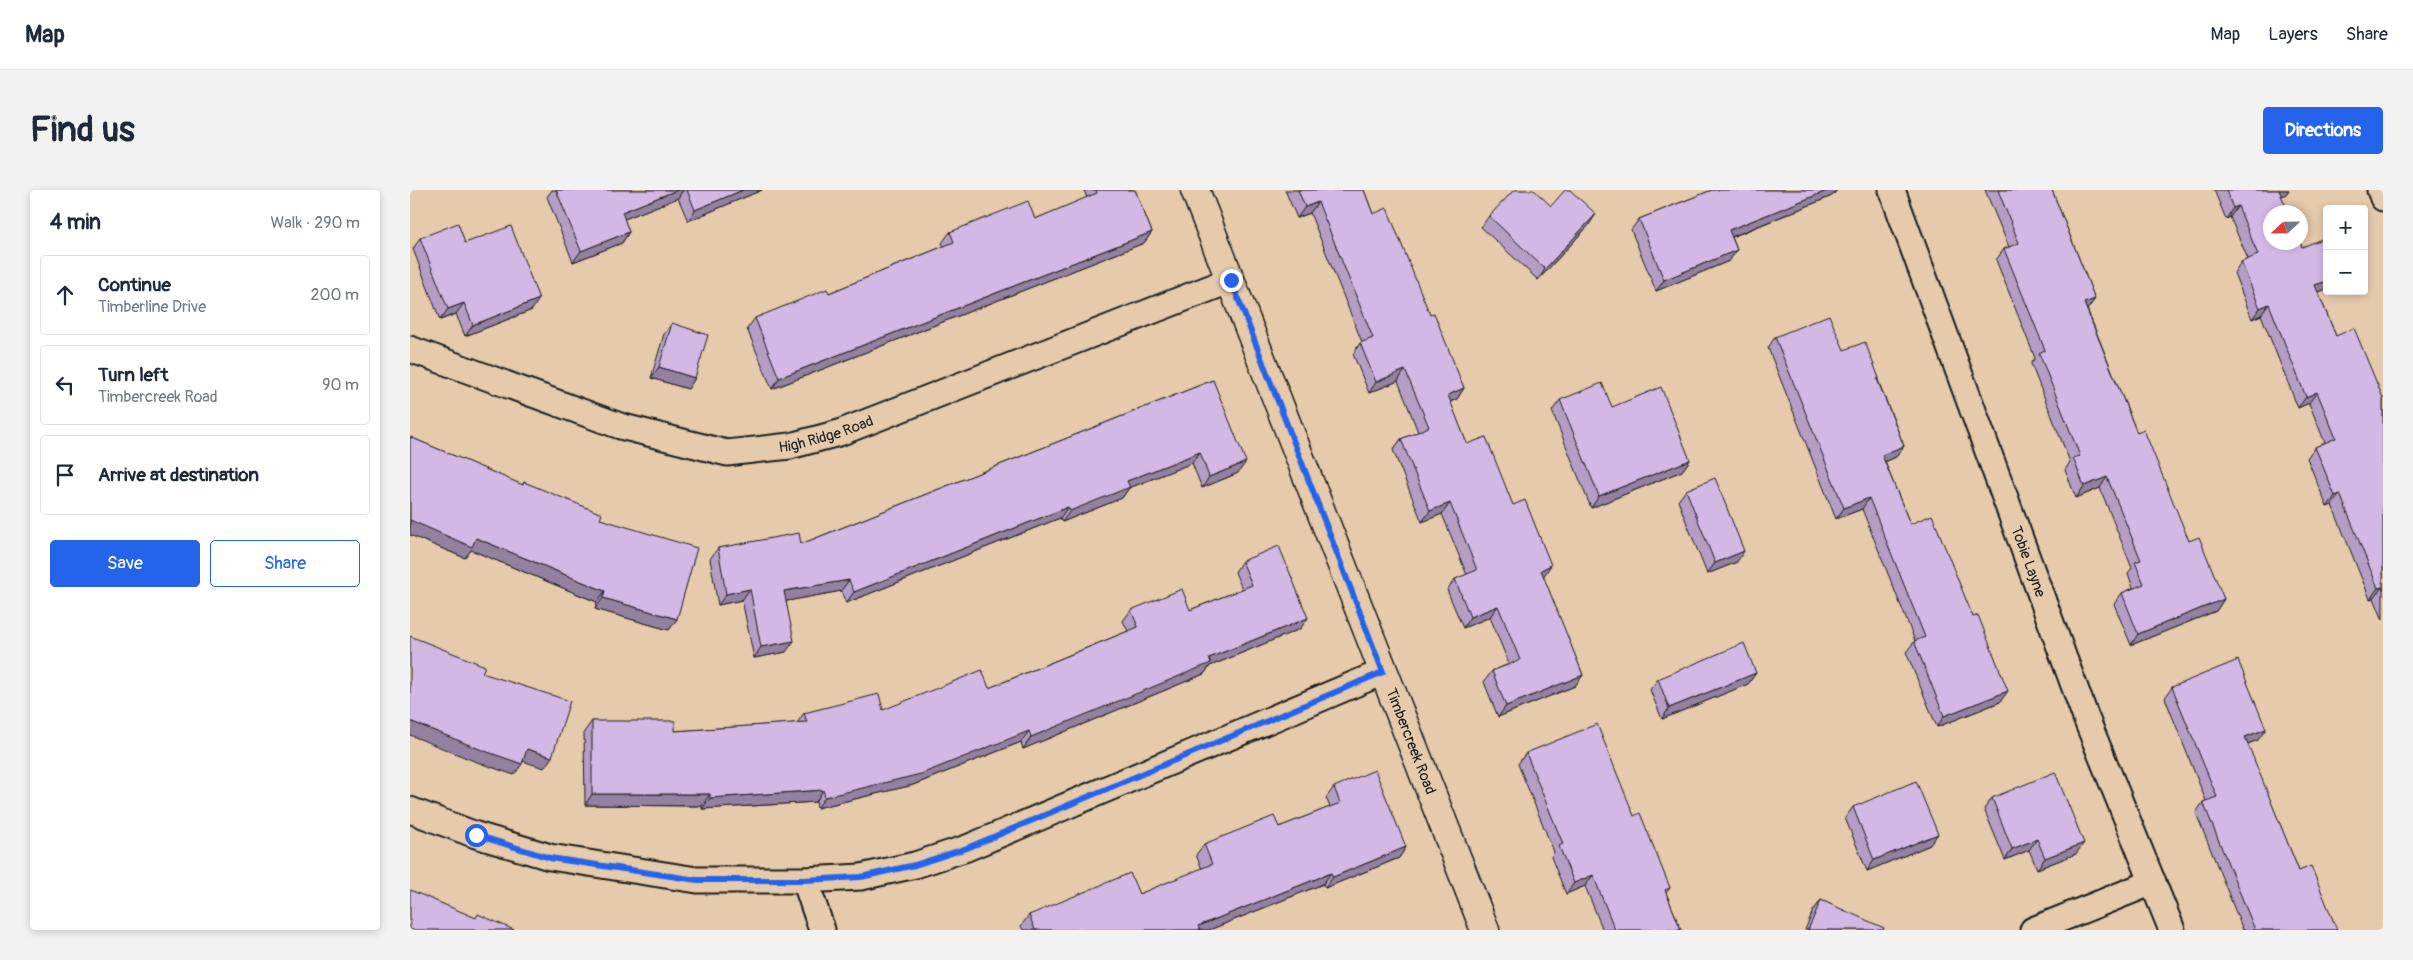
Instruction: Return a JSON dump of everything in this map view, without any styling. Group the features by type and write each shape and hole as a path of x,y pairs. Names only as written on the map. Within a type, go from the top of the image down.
{"street":[{"name":"Timbercreek Road","path":"1195,190 1485,930"},
{"name":"Tobie Layne","path":"1892,190 2086,718 2172,930"},
{"path":"2380,190 2383,198"},
{"name":"High Ridge Road","path":"410,349 620,426 727,453 790,446 839,433 1231,280"},
{"path":"410,810 476,835 550,858 697,880 804,880 861,877 915,865 967,848 1383,672"},
{"path":"804,880 822,930"},
{"path":"2034,930 2153,882"}],"building":[{"path":"556,190 677,190 622,212 629,232 581,251"},
{"path":"687,190 743,190 695,210"},
{"path":"1096,190 1135,190 1152,232 779,378 755,318 827,289 829,293 954,242 950,232 1028,201 1035,219 1097,193"},
{"path":"1298,190 1364,190 1373,214 1387,208 1430,315 1434,313 1464,388 1448,395 1467,444 1486,437 1513,505 1525,500 1551,565 1541,570 1583,675 1506,706 1492,671 1520,660 1498,606 1470,617 1455,579 1477,570 1450,503 1430,511 1401,439 1429,427 1405,370 1376,382 1360,343 1373,338 1318,202 1305,207"},
{"path":"1514,190 1534,190 1551,206 1565,190 1570,190 1596,214 1545,269 1489,216"},
{"path":"1712,190 1829,190 1729,230 1737,250 1664,280 1639,219"},
{"path":"1998,190 2052,190 2095,299 2084,303 2137,433 2144,430 2189,541 2199,537 2224,599 2138,634 2122,593 2144,584 2135,562 2141,560 2107,477 2084,486 2073,458 2080,456 2039,353 2045,350 2004,249 2019,243"},
{"path":"2226,190 2279,190 2285,205 2263,205 2263,250 2308,250 2308,245 2322,239 2323,241 2323,282 2315,285 2336,336 2354,328 2383,398 2383,590 2382,587 2378,588 2340,494 2335,496 2315,447 2336,438 2317,392 2306,397 2269,304 2260,308 2241,262 2258,255 2238,206 2233,208"},
{"path":"458,223 465,243 511,226 539,299 473,325 464,303 448,309 420,238"},
{"path":"1829,315 1844,350 1865,342 1879,378 1877,379 1904,446 1882,455 1910,524 1932,515 1973,617 1978,615 2008,691 1944,716 1914,641 1925,637 1869,498 1844,508 1775,337"},
{"path":"672,323 708,335 695,378 659,367"},
{"path":"1213,380 1246,462 1209,477 1200,452 1127,481 1130,487 1070,511 1068,507 854,592 849,580 784,591 794,641 761,647 750,589 726,594 718,548 799,533 801,544"},
{"path":"1602,383 1612,407 1661,387 1690,460 1599,496 1560,400"},
{"path":"410,437 523,485 524,482 602,514 600,519 697,548 677,619 603,598 605,591 476,538 472,547 410,520"},
{"path":"1715,478 1744,551 1715,563 1686,490"},
{"path":"1279,546 1308,618 1209,658 1211,663 1031,737 1029,731 921,774 825,797 823,790 710,798 710,794 592,794 592,721 675,721 675,731 807,722 804,713 879,694 883,710 982,670 989,688 1138,627 1131,610 1182,589 1190,610 1252,585 1242,561"},
{"path":"410,636 485,666 482,673 570,701 552,757 527,749 522,764 410,721"},
{"path":"1744,643 1756,673 1669,708 1658,679"},
{"path":"2238,660 2266,729 2245,737 2299,871 2311,866 2337,930 2255,930 2203,802 2217,797 2172,687"},
{"path":"1597,724 1634,816 1640,813 1670,888 1665,890 1681,930 1615,930 1593,875 1574,883 1559,846 1563,844 1526,753"},
{"path":"1375,770 1406,847 1333,877 1331,873 1198,926 1200,930 1035,930 1029,915 1130,873 1139,894 1212,864 1204,844 1274,816 1279,827 1340,803 1334,787"},
{"path":"2055,772 2084,843 2045,858 2037,839 2012,849 1992,798"},
{"path":"1916,781 1938,834 1874,860 1853,807"},
{"path":"410,890 476,918 478,914 514,930 410,930"},
{"path":"1821,900 1884,928 1883,930 1808,930"}],"route":[{"path":"476,835 550,858 697,880 804,880 861,877 915,865 967,848 1383,672 1231,280"}]}
